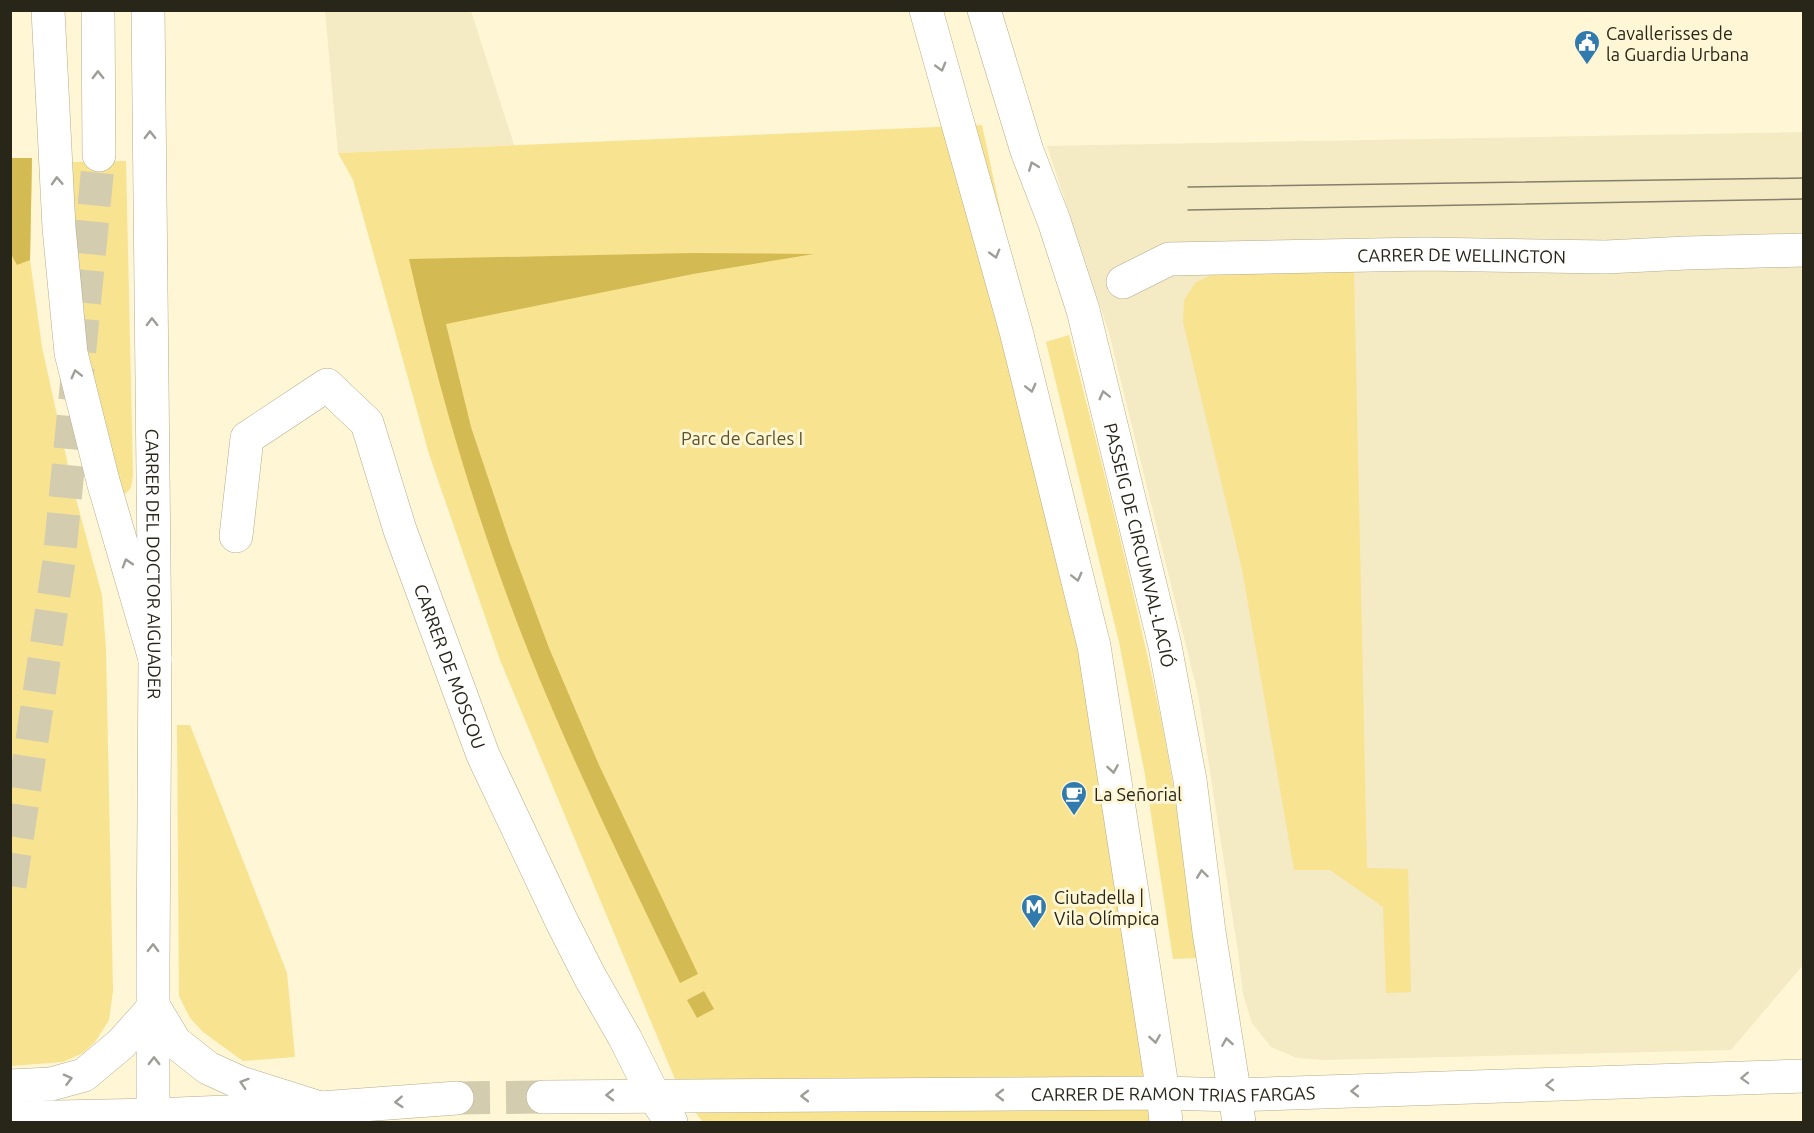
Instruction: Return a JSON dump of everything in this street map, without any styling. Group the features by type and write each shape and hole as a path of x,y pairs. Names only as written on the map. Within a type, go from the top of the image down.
{"main road":[{"path":"48,10 59,228 71,353 103,481 156,659"},
{"path":"98,10 99,155"},
{"name":"CARRER DEL DOCTOR AIGUADER","path":"148,10 156,659 153,1119"},
{"path":"926,10 1017,331 1094,646 1165,1108"},
{"name":"PASSEIG DE CIRCUMVAL·LACIÓ","path":"984,10 1027,151 1083,310 1165,646 1190,780 1209,932 1237,1109"},
{"name":"CARRER DE WELLINGTON","path":"1123,282 1169,259 1424,254 1606,257 1803,250"},
{"name":"CARRER DE MOSCOU","path":"236,536 247,438 327,385 367,423 400,530 483,755 562,922 662,1109"},
{"path":"10,1086 51,1084 84,1075 121,1044 154,1007 175,1042 208,1068 241,1083 320,1108"},
{"name":"CARRER DE RAMON TRIAS FARGAS","path":"543,1097 624,1095 662,1109 1237,1109 1803,1077"},
{"path":"10,1118 153,1119 457,1098"}],"shaded area":[{"path":"325,11 471,11 514,145 338,153"},
{"path":"1803,132 1803,965 1731,1050 1325,1060 1297,1058 1271,1047 1252,1023 1243,994 1198,694 1109,333 1047,146"},
{"path":"11,158 32,158 30,260 17,265 11,254"},
{"path":"692,253 814,254 693,274 446,324 471,427 510,543 549,648 599,765 698,974 680,983 583,778 546,695 510,605 461,458 433,359 409,259"},
{"path":"704,991 714,1009 697,1018 687,1000"}],"green space":[{"name":"Parc de Carles I","path":"982,125 1094,646 1166,1122 703,1122 682,1096 500,660 429,454 353,180 338,153"},
{"path":"10,158 32,158 30,260 42,347 73,488 102,595 106,650 113,991 109,1020 95,1042 83,1053 63,1062 11,1066"},
{"path":"126,161 133,475 131,488 125,494 117,489 78,308 72,162"},
{"path":"1218,272 1354,272 1367,868 1408,869 1411,992 1386,993 1383,907 1330,870 1294,870 1242,569 1183,322 1184,300 1196,282"},
{"path":"1069,335 1140,623 1161,719 1177,808 1198,958 1173,959 1145,775 1119,642 1046,342"},
{"path":"177,725 190,725 287,973 295,1057 243,1061 203,1032 190,1018 179,996"}],"tunnel":[{"path":"10,886 59,561 99,155"},
{"path":"457,1098 543,1097"}],"tram line":[{"path":"1188,187 1804,178"},
{"path":"1188,210 1804,199"}],"place":[{"name":"Cavallerisses de la Guardia Urbana","path":"1587,66"},
{"name":"La Señorial","path":"1074,817"},
{"name":"Ciutadella | Vila Olímpica","path":"1034,930"}]}
